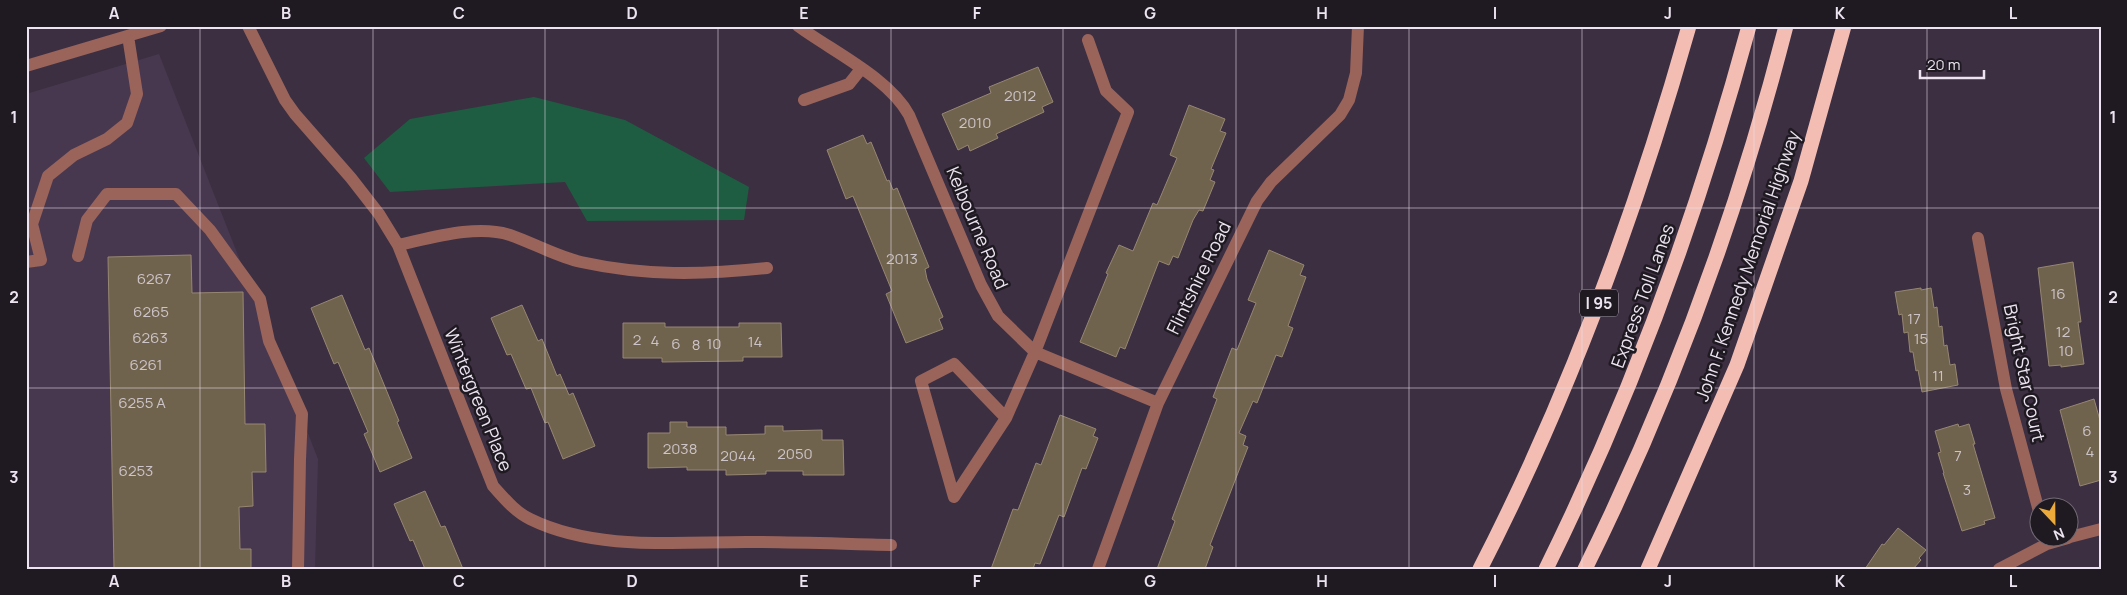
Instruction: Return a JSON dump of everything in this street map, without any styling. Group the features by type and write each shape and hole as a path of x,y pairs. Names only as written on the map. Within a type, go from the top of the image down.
{"highway":[{"name":"I 95","path":"1480,569 1540,444 1595,314 1652,154 1689,26"},
{"name":"Express Toll Lanes","path":"1546,569 1600,455 1660,309 1710,162 1749,26"},
{"path":"1585,569 1643,446 1700,303 1746,167 1786,26"},
{"name":"John F. Kennedy Memorial Highway","path":"1648,569 1737,365 1801,181 1844,26"}],"street":[{"path":"26,66 161,26"},
{"name":"Wintergreen Place","path":"248,26 290,108 351,178 379,214 398,245 493,486 511,505 528,518 556,530 597,538 640,542 750,542 891,546"},
{"name":"Kelbourne Road","path":"798,26 888,88 902,102 910,114 980,285 998,316 1035,352 1158,404"},
{"name":"Flintshire Road","path":"1098,569 1158,404 1257,201 1271,182 1340,115 1349,100 1356,74 1358,26"},
{"path":"26,262 41,260 32,224 48,176 74,154 107,139 127,123 137,94 128,36"},
{"path":"1006,418 954,364 921,381 954,498 1006,418 1035,352 1128,112 1106,91 1088,40"},
{"path":"804,100 849,84 861,69"},
{"path":"78,256 87,220 107,194 176,194 210,230 260,300 270,340 302,414 298,569"},
{"path":"398,245 469,232 492,233 509,235 579,262 643,273 716,273 766,268"},
{"name":"Bright Star Court","path":"1978,238 2006,389 2035,498"},
{"path":"2080,534 2101,529"},
{"path":"1999,569 2034,548"}],"shaded area":[{"path":"159,54 318,459 315,569 26,569 26,94"}],"green space":[{"path":"534,97 625,120 749,187 744,220 587,221 565,182 390,192 364,158 410,119"}],"building":[{"path":"1038,67 1053,102 1042,107 1044,112 996,134 998,138 970,151 968,145 958,150 942,114 991,93 989,87"},
{"path":"1189,105 1225,119 1220,131 1226,133 1211,169 1214,170 1210,180 1215,182 1203,211 1199,210 1193,220 1178,258 1173,256 1169,265 1159,261 1125,349 1120,347 1116,357 1080,342 1108,274 1106,273 1119,245 1133,251 1153,203 1157,205 1177,158 1170,155"},
{"path":"863,135 867,144 871,142 887,181 889,180 893,190 897,188 929,267 925,269 927,279 943,317 939,319 943,329 906,343 886,294 892,291 853,196 846,199 827,150"},
{"path":"1269,250 1304,265 1300,275 1306,277 1288,326 1293,328 1282,357 1276,355 1257,403 1253,401 1239,433 1246,436 1243,445 1248,447 1210,545 1213,547 1205,569 1157,569 1175,521 1172,519 1217,399 1213,397 1232,348 1237,350 1256,303 1248,300"},
{"path":"191,255 192,293 243,292 245,424 265,424 266,472 252,472 253,506 239,507 240,549 251,549 251,569 114,569 108,257"},
{"path":"2073,262 2081,322 2078,322 2084,364 2061,367 2061,365 2049,366 2038,268"},
{"path":"1921,288 1921,290 1931,288 1934,308 1937,307 1939,327 1942,326 1944,346 1947,345 1950,365 1955,364 1958,385 1922,392 1913,352 1910,352 1908,332 1904,333 1902,314 1899,315 1895,292"},
{"path":"342,295 365,350 369,348 412,458 380,472 364,434 368,432 338,362 334,364 311,308"},
{"path":"522,305 538,341 542,339 557,376 560,374 569,395 573,393 595,446 563,459 548,422 545,423 531,388 526,389 511,354 507,355 491,318"},
{"path":"623,323 665,323 665,327 739,327 739,323 781,323 782,357 743,357 743,361 662,362 662,358 623,358"},
{"path":"2094,399 2101,424 2101,480 2080,486 2060,410"},
{"path":"1060,415 1096,429 1093,436 1098,438 1086,469 1082,468 1064,517 1059,515 1040,564 1035,563 1033,569 991,569 1013,509 1018,510 1036,463 1041,465"},
{"path":"670,422 687,422 687,427 726,427 726,435 765,434 765,426 783,426 783,431 822,430 822,440 843,440 844,475 803,475 803,471 766,471 766,474 726,475 726,470 687,470 687,467 648,468 648,433 670,433"},
{"path":"1958,424 1959,427 1969,424 1995,518 1984,521 1985,524 1962,531 1943,473 1938,453 1941,452 1935,431"},
{"path":"425,491 441,527 445,526 463,569 425,569 413,540 410,541 394,504"},
{"path":"1898,528 1926,550 1919,558 1921,560 1913,569 1865,569 1882,544 1884,545"}]}
